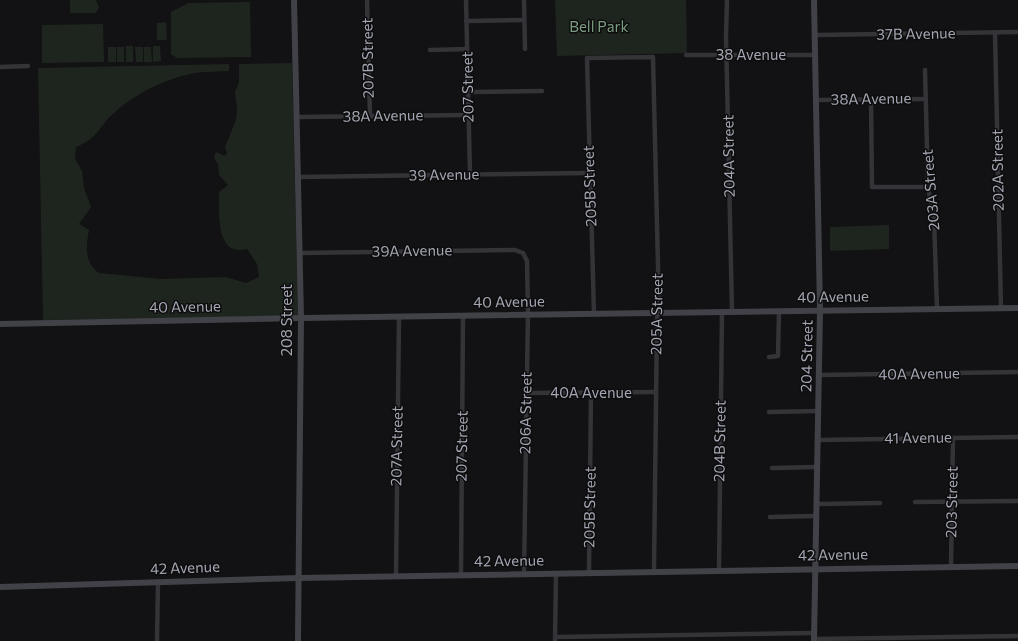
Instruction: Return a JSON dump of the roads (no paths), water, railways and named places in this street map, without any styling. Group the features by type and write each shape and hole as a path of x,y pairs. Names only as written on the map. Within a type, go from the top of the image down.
{"main road":[{"name":"208 Street","path":"294,0 301,318 298,641"},
{"name":"204 Street","path":"814,0 820,310 814,638"},
{"name":"40 Avenue","path":"0,324 301,318 1018,308"},
{"name":"42 Avenue","path":"0,587 299,578 589,572 1018,566"}],"street":[{"name":"207B Street","path":"367,0 370,116"},
{"name":"207 Street","path":"466,0 470,174"},
{"path":"524,0 524,49"},
{"name":"204A Street","path":"727,0 726,55 732,312"},
{"path":"466,21 524,20"},
{"name":"37B Avenue","path":"815,35 1018,32"},
{"name":"202A Street","path":"995,33 1001,308"},
{"path":"430,50 467,49"},
{"name":"38 Avenue","path":"686,55 815,55"},
{"name":"205A Street","path":"587,58 653,57 659,300 657,313 654,571"},
{"name":"205B Street","path":"587,58 594,314"},
{"path":"0,67 28,66"},
{"name":"203A Street","path":"925,70 928,187 934,218 937,309"},
{"path":"468,92 542,91"},
{"name":"38A Avenue","path":"816,100 926,98"},
{"path":"871,99 872,187 928,187"},
{"name":"38A Avenue","path":"297,117 469,115"},
{"name":"39 Avenue","path":"298,177 590,173"},
{"name":"39A Avenue","path":"300,253 516,250 523,253"},
{"name":"206A Street","path":"523,253 527,261 524,574"},
{"path":"769,357 778,356 779,311"},
{"name":"204B Street","path":"719,570 722,312"},
{"name":"207 Street","path":"462,575 463,316"},
{"name":"207A Street","path":"396,576 399,317"},
{"name":"40A Avenue","path":"819,375 1018,372"},
{"name":"40A Avenue","path":"526,393 656,392"},
{"name":"205B Street","path":"589,572 591,393"},
{"path":"769,412 819,411"},
{"name":"41 Avenue","path":"818,440 1018,437"},
{"name":"203 Street","path":"951,567 953,438"},
{"path":"772,468 818,467"},
{"path":"915,502 1018,501"},
{"path":"817,504 880,503"},
{"path":"770,517 816,516"},
{"path":"556,573 555,639 1018,636"},
{"path":"157,641 158,582"}],"park label":[{"name":"Bell Park","path":"599,27"}]}
